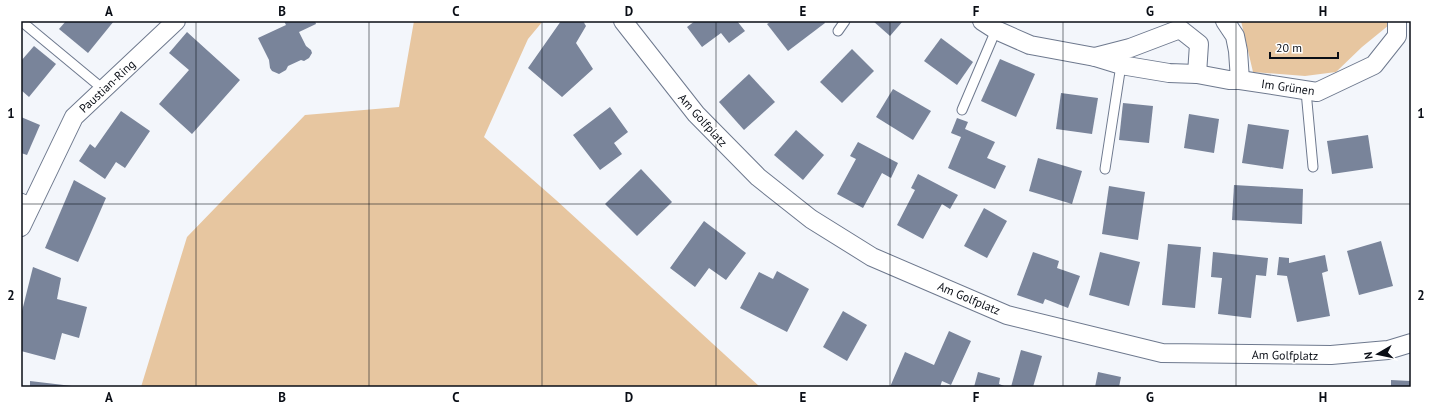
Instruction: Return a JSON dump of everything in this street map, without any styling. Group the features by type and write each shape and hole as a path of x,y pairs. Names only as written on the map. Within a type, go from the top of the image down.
{"street":[{"name":"Paustian-Ring","path":"21,227 27,200 74,117 176,21"},
{"name":"Am Golfplatz","path":"623,21 696,114 758,177 811,219 872,257 1007,315 1162,353 1331,356 1388,350 1411,343"},
{"path":"1225,21 1235,36 1238,51 1240,80"},
{"name":"Im Grünen","path":"989,25 1030,45 1095,57 1121,65 1169,73 1197,74 1317,92 1374,65 1397,36 1396,21"},
{"name":"Im Grünen","path":"1095,57 1130,48 1187,25 1199,44 1197,74"}],"lane":[{"path":"21,21 103,89"},
{"path":"838,31 845,21"},
{"path":"962,110 989,25"},
{"path":"1105,169 1121,65"},
{"path":"1306,91 1313,167"}],"shaded area":[{"path":"414,21 543,21 528,39 484,137 556,200 760,387 141,387 187,237 305,115 399,107"},
{"path":"1241,21 1388,21 1389,25 1362,47 1336,72 1305,76 1253,72"}],"building":[{"path":"66,21 114,21 88,53 59,29"},
{"path":"284,21 315,21 316,24 299,32 306,46 311,50 312,53 309,58 288,66 286,70 279,74 272,71 270,68 269,60 258,38 286,25"},
{"path":"561,21 583,21 586,26 576,43 593,69 562,97 528,68"},
{"path":"695,21 737,21 745,31 729,43 721,33 702,47 687,27"},
{"path":"772,21 824,21 825,23 788,51 767,24"},
{"path":"873,21 903,21 890,36"},
{"path":"187,32 240,80 192,134 159,104 189,70 169,53"},
{"path":"941,38 973,62 957,85 924,61"},
{"path":"34,46 56,64 29,97 21,90 21,61"},
{"path":"852,49 874,71 842,103 820,82"},
{"path":"1000,59 1035,74 1016,117 981,101"},
{"path":"749,74 775,102 744,130 719,102"},
{"path":"893,89 931,111 913,140 876,117"},
{"path":"1061,93 1098,98 1092,134 1056,129"},
{"path":"1123,103 1153,106 1149,143 1119,140"},
{"path":"610,107 628,132 614,143 622,154 600,170 573,135"},
{"path":"121,111 150,131 125,168 116,162 105,179 79,161 90,144 95,148"},
{"path":"1189,114 1219,119 1214,153 1184,148"},
{"path":"21,117 40,125 27,155 21,153"},
{"path":"957,118 968,122 965,129 995,142 987,158 1006,166 995,189 948,168 961,137 951,133"},
{"path":"1248,124 1289,130 1283,169 1242,163"},
{"path":"796,130 824,155 803,180 774,155"},
{"path":"1368,135 1373,168 1332,174 1327,141"},
{"path":"858,142 898,163 891,178 882,173 863,208 837,194 856,159 850,156"},
{"path":"1038,158 1082,171 1072,204 1029,191"},
{"path":"641,169 672,202 637,236 605,204"},
{"path":"918,174 958,195 950,209 942,204 923,239 897,225 915,190 911,188"},
{"path":"74,180 106,198 78,262 45,248"},
{"path":"1234,185 1303,189 1302,224 1232,220"},
{"path":"1109,186 1145,192 1138,240 1102,234"},
{"path":"984,208 1007,221 987,258 964,246"},
{"path":"704,221 746,253 726,280 709,268 695,287 670,268"},
{"path":"1381,241 1393,286 1359,295 1347,251"},
{"path":"1168,244 1201,247 1195,308 1162,305"},
{"path":"1033,252 1059,261 1057,268 1080,276 1068,308 1045,299 1043,304 1017,295"},
{"path":"1100,252 1140,262 1129,306 1089,295"},
{"path":"1213,252 1268,258 1266,276 1256,275 1251,318 1218,314 1222,278 1211,277"},
{"path":"1325,255 1328,271 1322,273 1330,316 1297,322 1287,276 1277,275 1279,257 1289,258 1289,263"},
{"path":"33,267 61,278 57,299 87,307 79,338 62,333 55,360 21,351 21,315"},
{"path":"777,271 809,289 787,332 740,308 759,272 773,279"},
{"path":"843,311 867,325 847,361 823,347"},
{"path":"949,331 971,341 951,385 942,381 940,387 890,387 905,352 934,365"},
{"path":"1021,350 1042,356 1033,387 1011,387"},
{"path":"978,372 1000,378 999,384 1007,387 974,387"},
{"path":"1098,372 1121,377 1119,387 1095,387"},
{"path":"1391,380 1411,381 1411,387 1391,387"},
{"path":"30,381 72,386 72,387 30,387"}]}
